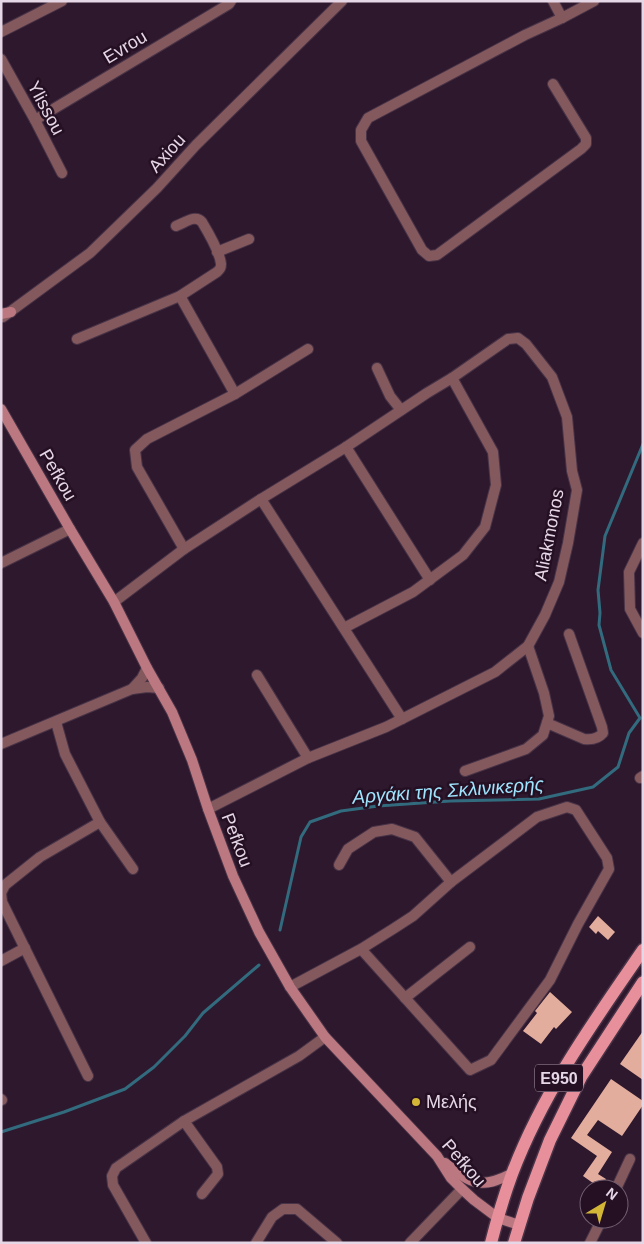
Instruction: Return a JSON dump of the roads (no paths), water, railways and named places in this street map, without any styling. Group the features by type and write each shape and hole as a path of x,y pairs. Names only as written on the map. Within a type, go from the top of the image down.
{"main road":[{"name":"Pefkou","path":"1,409 114,602 147,668 172,712 192,760 233,876 259,932 290,987 325,1037 437,1156 451,1178 462,1190 498,1218 519,1226"},
{"name":"E950","path":"498,1218 513,1173 532,1130 561,1074 594,1020 643,950"},
{"name":"E950","path":"519,1226 550,1140 581,1077 643,982"},
{"path":"437,1156 470,1181 484,1184 513,1173"},
{"path":"491,1243 498,1218"},
{"path":"514,1243 519,1226"}],"street":[{"path":"1,32 62,1"},
{"name":"Evrou","path":"35,120 229,4 231,1"},
{"name":"Axiou","path":"4,316 90,253 342,1"},
{"path":"553,1 562,18"},
{"path":"553,84 586,138 586,144 436,255 429,256 422,250 361,141 361,130 368,118 594,1"},
{"name":"Ylissou","path":"1,59 62,173"},
{"path":"77,338 180,296 217,272 221,264 202,222 195,218 176,226"},
{"path":"217,252 249,239"},
{"path":"180,296 235,394"},
{"name":"Aliakmonos","path":"114,602 184,549 261,498 346,447 508,340 518,338 526,344 552,377 567,417 572,471 576,490 559,582 545,615 528,646 495,672 386,727 308,758 208,809"},
{"path":"184,549 137,467 135,450 147,439 235,394 308,350"},
{"path":"377,368 390,396 401,410"},
{"path":"344,628 413,592 430,580 463,555 485,527 496,485 493,452 452,378"},
{"path":"346,447 430,580"},
{"path":"261,498 402,719"},
{"path":"1,563 70,529"},
{"path":"643,543 629,572 630,609 643,633"},
{"path":"547,723 589,740 598,738 603,733 568,634"},
{"path":"465,771 526,749 544,735 549,716 544,693 528,646"},
{"path":"132,690 142,678 147,668"},
{"path":"257,675 308,758"},
{"path":"1,744 132,690 147,687 159,688"},
{"path":"56,722 66,754 100,822 133,868"},
{"path":"290,987 361,949 413,916 451,882 537,817 567,806 576,810 607,858 609,869 578,924 550,980 491,1060 470,1070 361,949"},
{"path":"88,1076 2,902 1,893 5,885 40,857 100,822"},
{"path":"339,865 348,849 374,832 392,829 415,837 451,882"},
{"path":"405,998 470,947"},
{"path":"1,961 25,948"},
{"path":"146,1243 113,1185 112,1176 116,1168 184,1121 299,1056 325,1037"},
{"path":"184,1121 217,1167 218,1174 202,1194"},
{"path":"621,1179 630,1159"},
{"path":"410,1243 462,1190"},
{"path":"256,1243 272,1217 283,1209 297,1209 337,1243"},
{"path":"590,1243 597,1229"}],"waterway":[{"name":"Αργάκι της Σκλινικερής","path":"280,930 301,837 310,822 341,811 378,806 450,801 539,799 593,787 618,767 629,733 640,718 611,670 599,625 598,590 605,536 643,444"},
{"name":"Αργάκι της Σκλινικερής","path":"1,1132 64,1112 125,1089 154,1067 185,1036 203,1013 259,965"}],"place":[{"name":"Μελής","path":"416,1102"}]}
